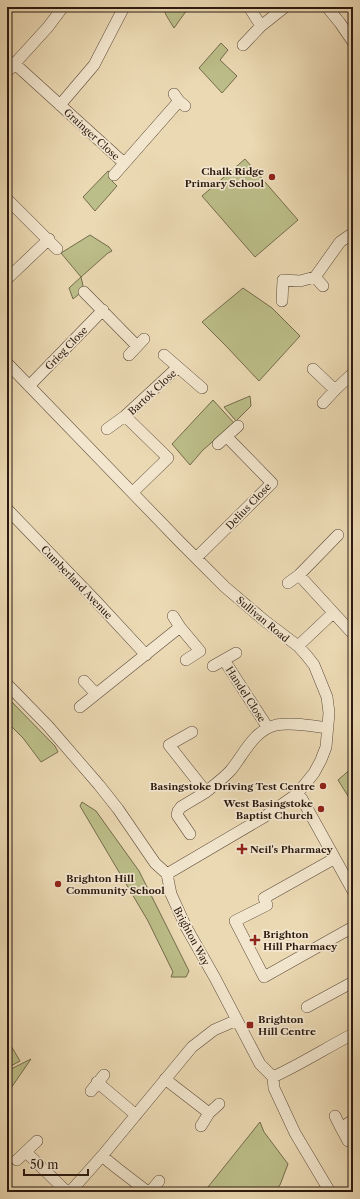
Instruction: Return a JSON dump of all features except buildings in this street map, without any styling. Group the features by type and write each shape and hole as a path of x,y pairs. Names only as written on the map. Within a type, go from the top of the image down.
{"street":[{"path":"7,72 48,27 63,7"},
{"name":"Grainger Close","path":"60,104 94,65 124,7"},
{"path":"249,7 261,26"},
{"path":"243,45 261,26 286,7"},
{"path":"327,7 353,42"},
{"name":"Grainger Close","path":"15,64 124,163"},
{"name":"Grainger Close","path":"114,175 179,101"},
{"path":"7,199 58,249"},
{"path":"282,301 283,280 300,281 315,277 340,242 353,233"},
{"path":"7,279 49,239"},
{"path":"315,277 323,286"},
{"path":"84,292 141,343 129,355"},
{"name":"Grieg Close","path":"29,386 103,310"},
{"name":"Bartok Close","path":"164,355 202,388"},
{"name":"Sullivan Road","path":"7,363 225,587 265,621 298,646 314,666 327,697 329,713 326,747 314,773 297,794 264,817 167,874"},
{"name":"Bartok Close","path":"108,430 178,367"},
{"path":"313,369 334,390"},
{"path":"323,403 334,390 353,373"},
{"name":"Bartok Close","path":"125,416 171,455 133,492"},
{"name":"Delius Close","path":"196,558 272,483 223,441 238,426"},
{"name":"Cumberland Avenue","path":"7,509 146,655"},
{"path":"288,583 338,535"},
{"path":"298,575 353,634"},
{"path":"298,646 333,613"},
{"path":"173,616 180,628 200,651 186,660"},
{"path":"80,707 180,628"},
{"name":"Handel Close","path":"213,666 236,653"},
{"name":"Handel Close","path":"224,660 268,728"},
{"path":"84,682 96,694"},
{"path":"7,684 48,726 99,785 118,809 155,863 167,874"},
{"name":"Handel Close","path":"190,834 177,815 181,807 206,792 230,770 254,739 268,728 295,724 328,728"},
{"path":"192,732 169,746 206,792"},
{"path":"297,794 302,799 353,891"},
{"path":"330,861 264,898 267,905 235,921 264,977 353,927"},
{"name":"Brighton Way","path":"167,874 171,894 176,907 260,1064 273,1077 274,1088 295,1133 330,1192"},
{"path":"307,1007 353,982"},
{"path":"26,1152 69,1192 102,1156 192,1047 214,1030 237,1020"},
{"path":"273,1077 293,1068 353,1034"},
{"path":"165,1079 209,1113"},
{"path":"97,1083 136,1115"},
{"path":"201,1126 209,1113 220,1104"},
{"path":"335,1116 348,1142"},
{"path":"341,1128 353,1120"},
{"path":"17,1160 37,1141"},
{"path":"102,1156 149,1192 158,1182"}],"green space":[{"path":"163,7 189,7 174,28"},
{"path":"221,43 228,50 220,60 237,76 222,93 199,68"},
{"path":"245,159 298,220 255,257 202,196"},
{"path":"108,171 114,175 112,181 117,186 95,211 83,197"},
{"path":"90,235 109,247 112,251 81,277 61,253"},
{"path":"81,277 84,290 73,299 69,288"},
{"path":"243,288 272,308 300,336 259,381 202,322"},
{"path":"250,396 251,406 236,421 224,407"},
{"path":"213,400 234,423 203,450 190,465 172,444"},
{"path":"7,697 55,746 58,752 41,762 23,738 7,722"},
{"path":"353,767 353,804 338,780"},
{"path":"82,802 96,811 139,871 189,971 186,977 171,977 173,972 148,921 80,806"},
{"path":"7,1039 20,1061 7,1068"},
{"path":"31,1059 11,1088 7,1091 7,1071"},
{"path":"260,1122 264,1132 288,1164 280,1185 273,1192 204,1192"}],"place":[{"name":"Chalk Ridge Primary School","path":"272,177"},
{"name":"Basingstoke Driving Test Centre","path":"323,786"},
{"name":"West Basingstoke Baptist Church","path":"321,809"},
{"name":"Neil's Pharmacy","path":"242,849"},
{"name":"Brighton Hill Community School","path":"58,884"},
{"name":"Brighton Hill Pharmacy","path":"255,940"},
{"name":"Brighton Hill Centre","path":"250,1025"}]}
